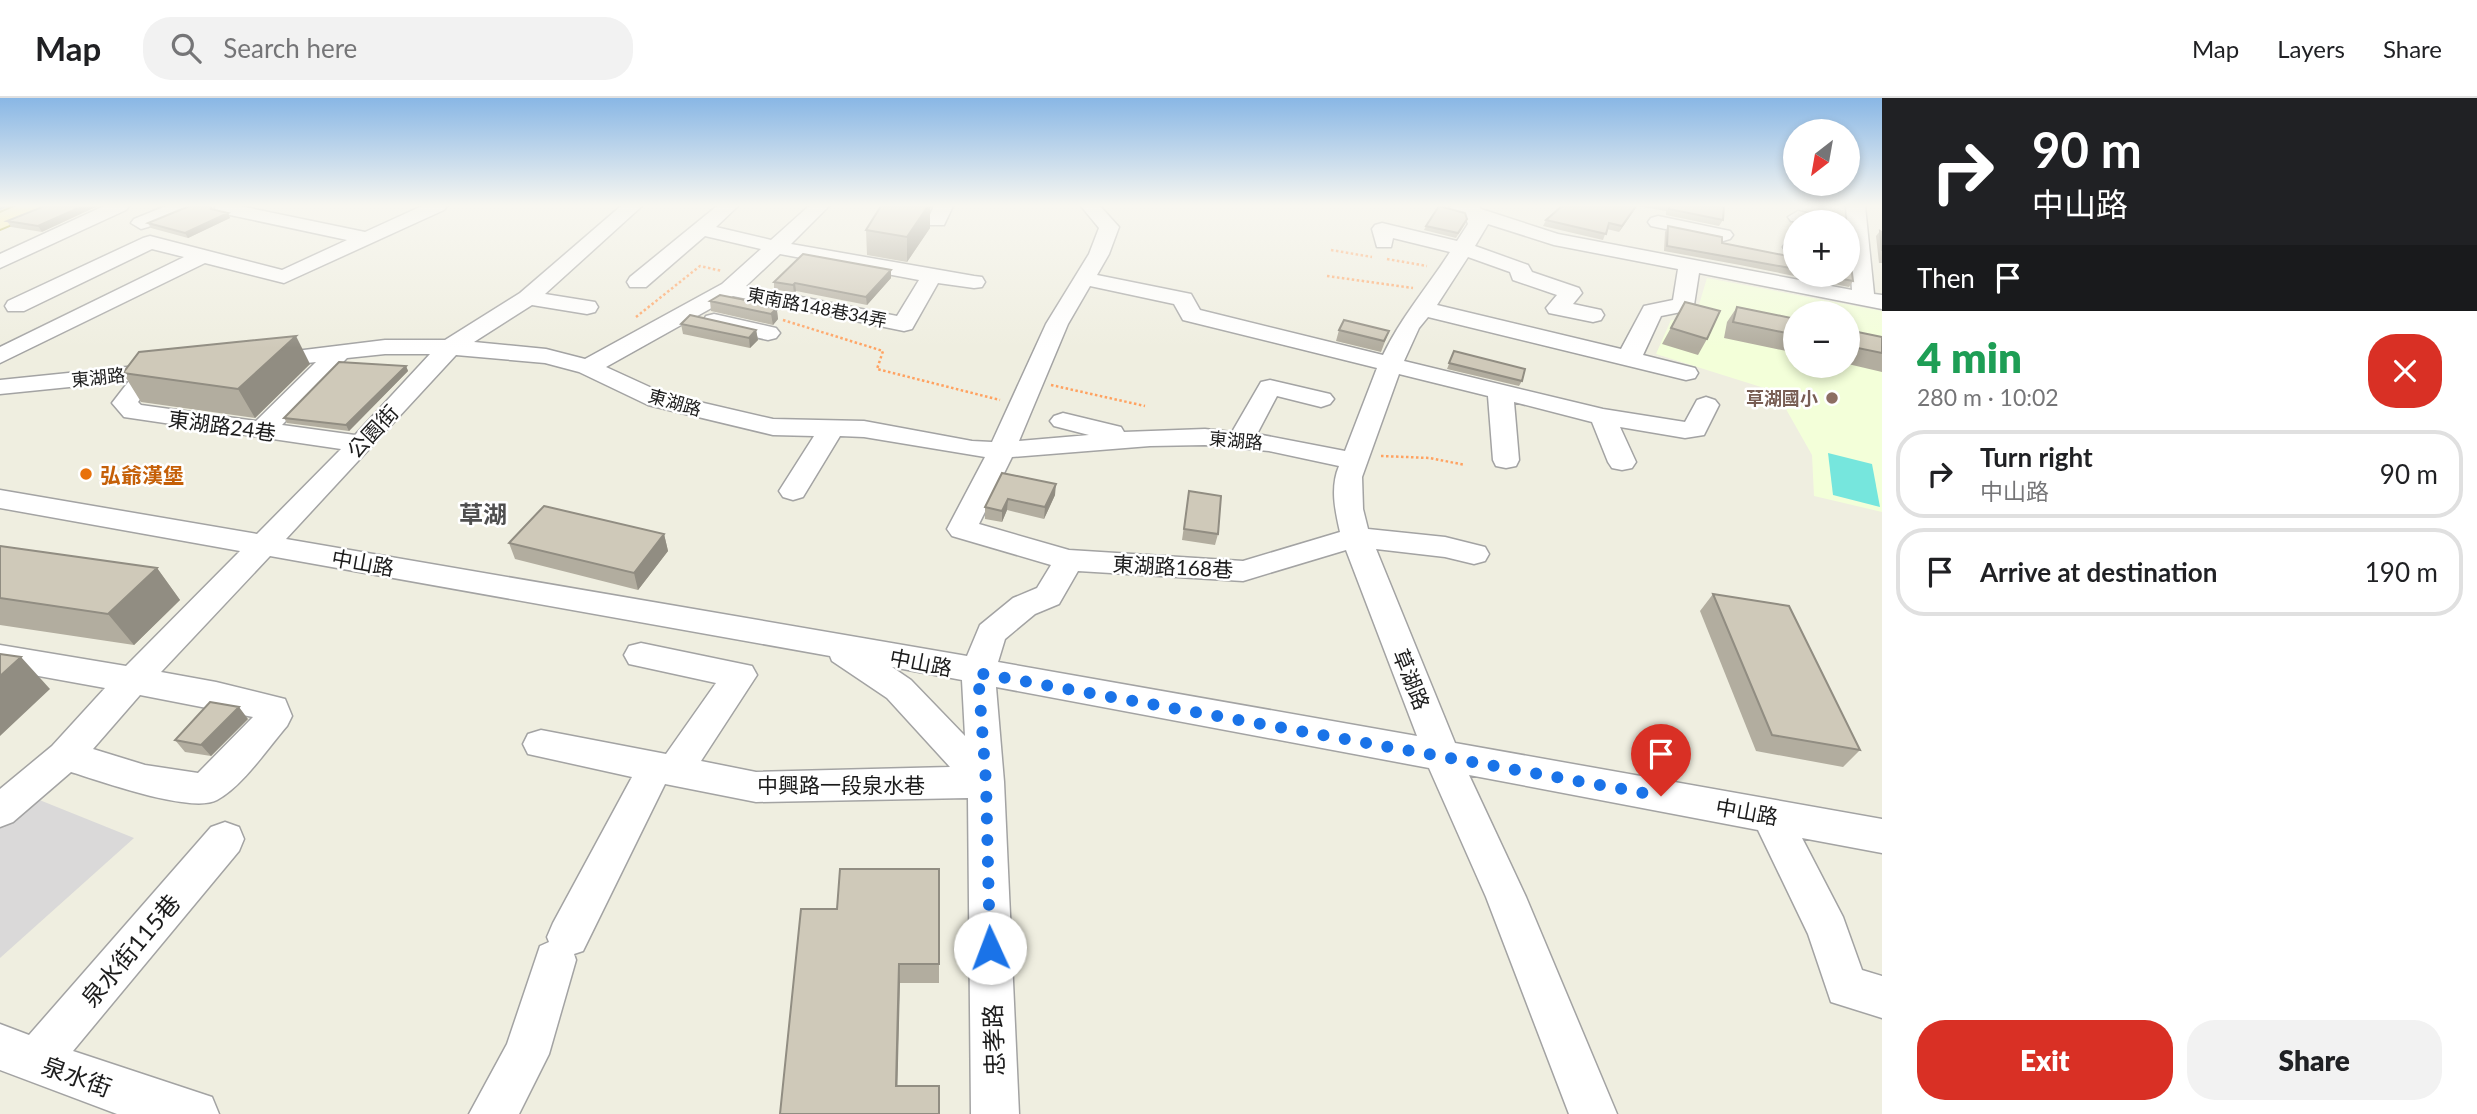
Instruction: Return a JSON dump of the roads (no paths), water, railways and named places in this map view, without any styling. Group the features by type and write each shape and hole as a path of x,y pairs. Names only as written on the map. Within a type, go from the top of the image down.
{"street":[{"path":"0,263 20,253"},
{"path":"16,306 110,253"},
{"path":"196,253 284,277 336,253"},
{"name":"公園街","path":"2,806 65,756 133,680 361,444 450,347 528,298 578,253"},
{"path":"638,282 672,253"},
{"path":"588,367 686,315 738,283 769,253"},
{"path":"810,253 974,282"},
{"path":"1002,450 1019,405 1033,381 1057,324 1099,253"},
{"path":"1411,253 1509,333 1686,373"},
{"name":"草湖路","path":"1460,253 1408,326 1391,364 1348,477 1349,509 1356,537 1442,756 1506,897 1593,1114"},
{"path":"1628,253 1873,301 1864,261"},
{"path":"1651,258 1652,253"},
{"path":"0,356 202,256"},
{"path":"0,263 24,268"},
{"path":"1629,358 1652,311 1683,305 1689,266"},
{"path":"1443,280 1521,269 1521,275 1571,293 1557,308 1593,315"},
{"name":"東南路148巷34弄","path":"738,283 904,324 932,276"},
{"path":"1086,279 1183,299 1191,315 1603,417 1685,430 1695,429 1706,405"},
{"path":"528,298 587,307"},
{"path":"686,315 774,326"},
{"name":"東湖路","path":"243,362 418,345 450,347 546,356 588,367 657,400 773,427 864,429 945,446 1002,450 1138,439 1205,437 1241,439 1356,456"},
{"path":"261,431 339,353"},
{"name":"東湖路","path":"0,387 189,368"},
{"name":"東湖路24巷","path":"148,372 125,402 133,412 361,444"},
{"path":"1241,439 1270,387 1321,399"},
{"path":"1500,392 1506,460"},
{"path":"1603,417 1622,462"},
{"path":"1063,421 1138,439"},
{"path":"793,491 832,428"},
{"name":"東湖路168巷","path":"1002,450 962,529 1069,560 1243,571 1356,537"},
{"name":"中山路","path":"0,499 831,644 978,673 1882,836"},
{"path":"1356,537 1445,547 1474,554"},
{"path":"978,673 991,633 1024,606 1048,596 1069,560"},
{"path":"831,644 899,689 986,782"},
{"path":"493,1114 526,1054 562,949 665,769 740,675 641,655"},
{"path":"0,657 133,680 273,709 275,716 205,789 145,780 65,756"},
{"name":"忠孝路","path":"978,673 986,782 995,1114"},
{"name":"中興路一段泉水巷","path":"541,744 756,786 986,782"},
{"path":"1771,816 1828,932 1846,987 1882,997"},
{"name":"泉水街115巷","path":"18,1054 225,839"},
{"name":"泉水街","path":"18,1054 126,1094 195,1114"}],"place":[{"name":"草湖國小","path":"1832,398"},
{"name":"弘爺漢堡","path":"86,474"}],"district":[{"name":"草湖","path":"483,513"}]}
